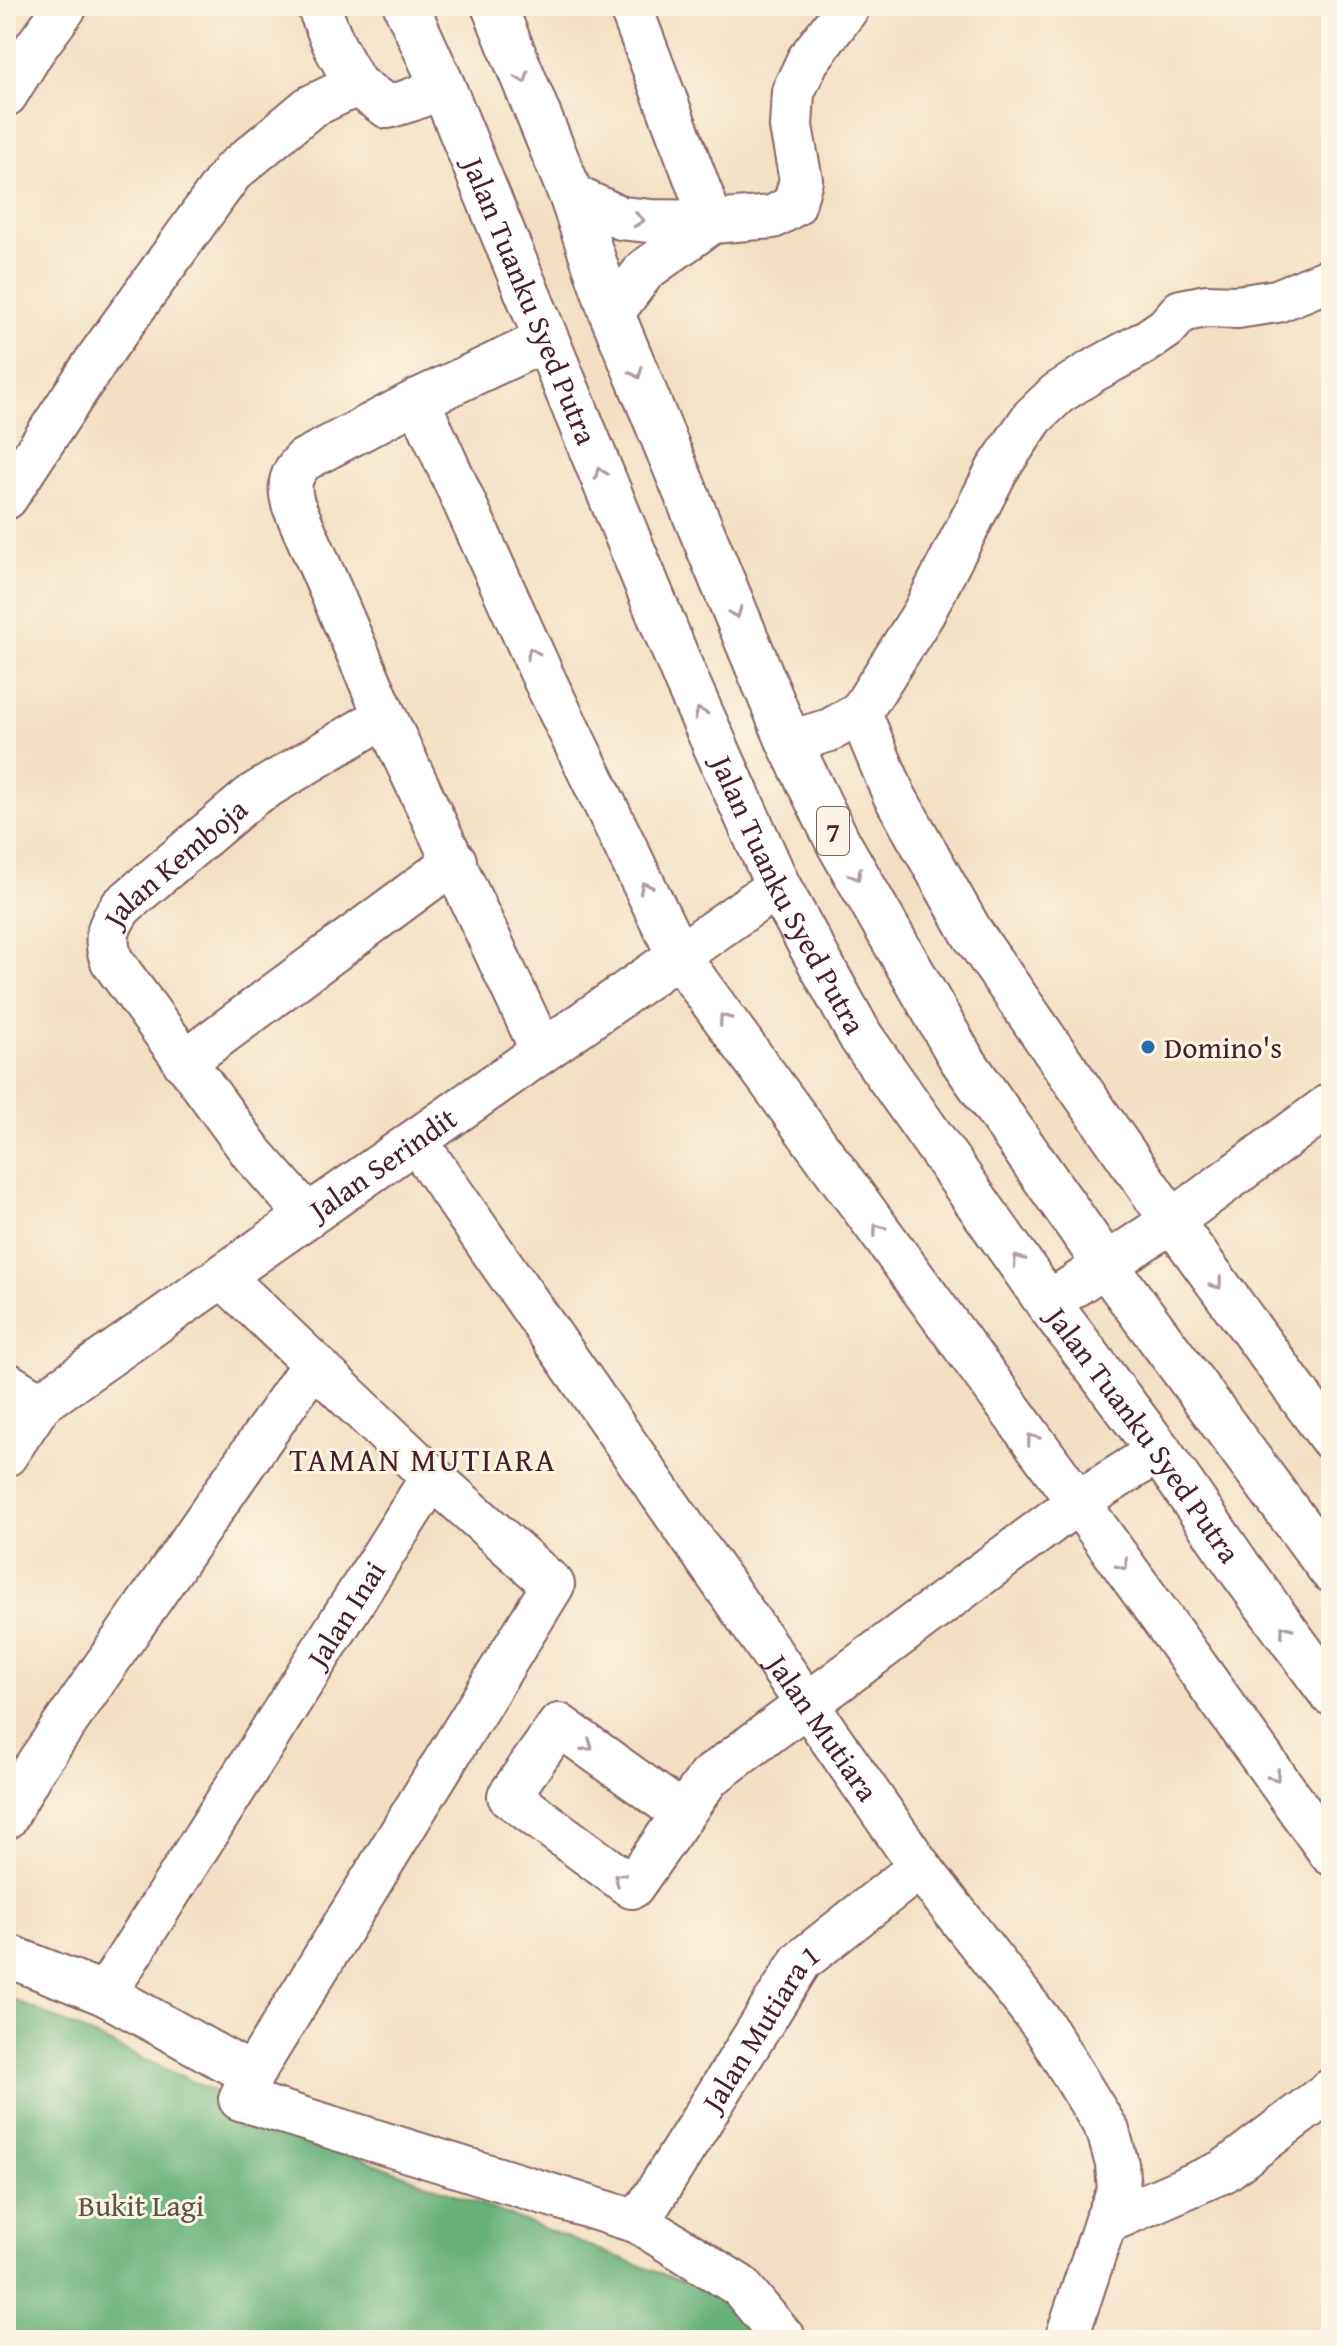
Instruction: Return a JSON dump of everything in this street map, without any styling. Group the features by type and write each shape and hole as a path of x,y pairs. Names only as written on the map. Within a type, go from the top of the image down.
{"main road":[{"name":"Jalan Tuanku Syed Putra","path":"406,6 443,87 686,680 778,886 861,1037 1048,1303 1159,1451 1331,1693"},
{"name":"7","path":"494,6 571,195 612,314 789,742 839,844 953,1044 1105,1264 1331,1570"}],"street":[{"path":"6,95 66,6"},
{"path":"318,6 335,47 356,85 388,107 443,87"},
{"path":"630,6 712,222"},
{"path":"571,195 621,218 650,221 712,222 773,217 794,205 801,180 791,127 793,92 808,60 849,6"},
{"path":"6,498 98,358 232,172 310,107 356,85"},
{"path":"612,314 645,270 712,222"},
{"path":"789,742 830,730 860,713 923,614 997,470 1033,417 1057,394 1144,343 1166,328 1181,311 1277,301 1331,279"},
{"path":"542,1051 385,716 289,489 290,480 304,460 418,400 546,340"},
{"path":"418,400 545,681 679,957 1331,1854"},
{"path":"860,713 894,795 972,933 1172,1221 1331,1439"},
{"name":"Jalan Kemboja","path":"307,1215 252,1153 184,1062 112,961 107,948 107,935 112,920 122,906 253,795 385,716"},
{"path":"184,1062 455,861"},
{"name":"Jalan Serindit","path":"6,1455 23,1393 223,1277 778,886"},
{"path":"1048,1303 1172,1221 1331,1104"},
{"name":"Jalan Mutiara","path":"416,1141 920,1867 1043,2025 1108,2131 1117,2164 1119,2191 1105,2223 1066,2340"},
{"path":"223,1277 432,1477 553,1585 240,2099 638,2222 740,2286 785,2340"},
{"path":"6,1818 31,1773 313,1364"},
{"path":"683,1814 708,1778 807,1702 1078,1502 1159,1451"},
{"name":"Jalan Inai","path":"105,1994 432,1477"},
{"name":"Jalan Mutiara 1","path":"638,2222 801,1961 920,1867"},
{"path":"6,1955 105,1994 252,2075"},
{"path":"1105,2223 1224,2171 1331,2090"}],"green space":[{"name":"Bukit Lagi","path":"6,1996 360,2158 748,2307 794,2340 6,2340"}],"place":[{"name":"Domino's","path":"1148,1047"}],"district":[{"name":"TAMAN MUTIARA","path":"423,1459"}]}
